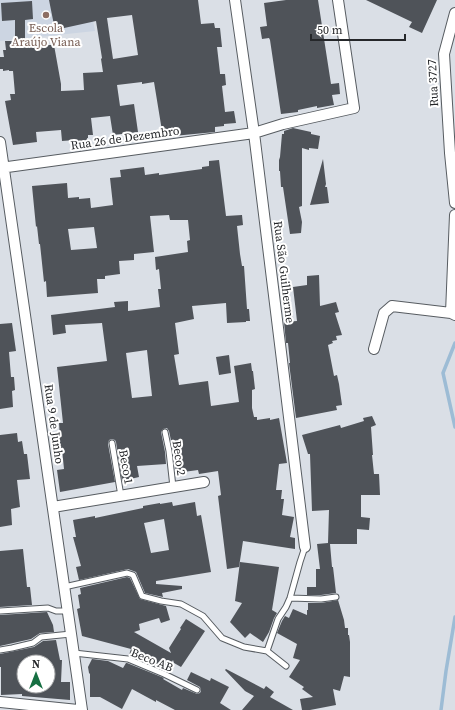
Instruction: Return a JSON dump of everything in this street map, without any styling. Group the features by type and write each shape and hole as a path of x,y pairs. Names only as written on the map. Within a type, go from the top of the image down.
{"street":[{"name":"Rua São Guilherme","path":"235,0 254,133 305,547"},
{"name":"Rua 26 de Dezembro","path":"2,168 254,133 283,124 354,108 338,0"},
{"name":"Rua 3727","path":"455,13 444,54 455,203"},
{"name":"Rua 9 de Junho","path":"0,142 2,168 82,710"},
{"path":"374,349 384,313 392,306 453,314 455,215"},
{"path":"53,507 204,482"},
{"path":"0,702 78,710"}],"lane":[{"name":"Beco 2","path":"165,432 169,451 173,487"},
{"name":"Beco 1","path":"112,443 121,496"},
{"path":"267,651 278,619 290,598 305,547"},
{"path":"64,587 127,573 133,575 142,596 181,604 203,616 222,638 244,647 267,651 286,666"},
{"path":"290,598 321,599 336,597"},
{"path":"0,611 48,608 56,611 68,611"},
{"path":"0,650 33,643 41,637 71,634"},
{"name":"Beco AB","path":"74,653 128,659 197,690"}],"shaded area":[{"name":"Escola Araújo Viana","path":"0,0 89,0 95,31 0,41"}],"building":[{"path":"49,0 198,0 201,24 214,23 215,28 220,28 222,47 217,47 220,74 225,74 226,85 222,86 225,112 234,111 236,123 224,124 224,126 215,127 215,132 163,137 154,82 142,84 142,82 117,85 120,106 134,104 138,132 113,135 110,116 91,118 93,135 88,135 88,145 76,146 75,140 62,141 61,130 36,132 37,142 13,145 5,101 11,100 10,94 15,94 13,71 3,71 3,69 0,69 0,57 4,57 3,50 6,50 5,41 15,41 15,20 2,21 1,3 32,1 33,19 25,20 26,45 54,45 61,91 84,90 83,73 103,72 96,21 55,30","holes":["132,15 138,55 113,59 107,18"]},
{"path":"286,0 318,0 331,84 339,83 340,94 332,95 334,105 317,108 317,106 298,110 298,112 281,114 270,40 269,38 262,39 260,27 267,26 264,3"},
{"path":"366,0 437,0 422,33 409,27 412,22"},
{"path":"293,128 311,132 311,134 320,136 318,149 309,148 309,150 302,148 302,206 299,207 302,222 301,233 290,234 283,187 281,187 279,160 282,134 284,134 284,131"},
{"path":"323,159 326,184 325,187 327,187 329,203 310,205"},
{"path":"219,160 226,216 242,215 243,225 237,226 242,266 244,266 247,309 249,309 250,321 227,323 226,303 192,306 194,319 175,323 179,354 174,355 179,385 208,381 211,406 239,402 234,366 251,363 255,389 252,390 252,408 254,417 257,417 257,420 279,418 287,463 279,464 276,490 282,490 281,499 284,499 282,515 294,517 290,537 295,538 295,549 243,541 239,567 227,569 218,496 221,495 218,471 199,474 198,470 176,473 173,450 167,428 163,429 161,432 166,464 137,466 139,477 122,481 116,442 112,439 109,440 108,444 115,482 60,492 57,470 64,469 62,449 58,438 60,438 59,423 63,423 57,367 107,361 102,323 65,325 66,333 53,335 51,315 115,307 114,302 128,301 128,311 160,307 158,289 161,289 159,269 156,270 155,257 188,252 187,241 190,240 188,220 170,220 169,215 150,216 154,252 134,254 134,260 119,261 120,274 105,276 105,279 97,279 98,293 47,297 46,281 44,282 40,244 37,226 36,227 32,186 67,183 68,198 90,198 91,208 113,205 110,178 121,177 120,170 144,167 145,175 159,173 159,175 202,169 202,167 209,166 209,161","holes":["94,227 97,248 71,250 68,229","147,350 152,396 132,398 126,353"]},
{"path":"319,275 320,306 336,302 339,312 335,313 342,335 336,336 337,340 332,341 333,343 328,345 334,376 337,375 342,405 336,406 337,410 296,418 288,343 286,343 284,322 297,321 293,287 307,285 307,276"},
{"path":"12,323 16,351 9,352 11,377 14,377 15,390 12,391 13,407 0,409 0,324"},
{"path":"229,355 231,373 219,375 216,357"},
{"path":"372,416 376,425 371,427 372,455 374,474 379,474 380,495 361,495 361,517 370,518 369,530 357,529 357,544 330,544 336,593 307,595 307,587 316,587 316,569 320,569 317,544 328,543 329,510 312,511 310,454 308,454 302,435 340,425 341,428 364,421 363,418"},
{"path":"17,433 18,442 22,441 24,454 27,454 30,479 17,480 20,507 11,509 12,525 0,527 0,435"},
{"path":"172,502 173,506 195,502 197,516 201,515 211,572 156,581 156,584 182,586 182,589 162,593 163,597 145,593 136,572 128,569 79,580 76,567 81,566 73,537 76,537 73,520 95,516 95,518 143,508 143,506","holes":["164,519 169,550 151,553 144,523"]},
{"path":"23,549 27,587 30,587 32,605 0,607 0,551"},
{"path":"240,562 279,567 272,610 277,613 263,642 250,633 245,638 230,622 242,603 235,601"},
{"path":"127,577 130,578 140,599 166,606 170,620 161,623 159,618 139,624 140,630 134,632 171,653 169,648 186,619 205,631 181,667 174,663 173,660 167,671 129,655 131,649 82,636 77,609 80,608 78,595 81,594 80,588"},
{"path":"338,600 345,628 348,628 350,642 350,677 344,676 340,691 333,689 336,705 302,710 300,699 313,697 302,689 304,687 289,677 300,660 293,658 297,644 277,633 285,616 289,618 293,609 307,615 308,603 321,603"},
{"path":"47,612 53,625 54,632 40,633 31,639 0,646 0,615"},
{"path":"56,640 60,660 62,660 61,682 70,682 70,700 22,696 22,694 1,695 0,654 34,647 43,641"},
{"path":"92,659 108,661 123,668 127,663 164,678 163,679 182,690 183,688 197,694 201,691 200,687 187,680 191,672 210,681 211,678 229,687 220,703 231,710 175,710 132,689 122,709 100,697 90,697 90,674 88,667"},
{"path":"226,669 264,689 266,686 274,692 270,697 293,710 242,710 254,696 245,691 225,670"}],"waterway":[{"path":"455,343 443,373 455,427"},
{"path":"441,710 455,617"}],"place":[{"name":"Escola Araújo Viana","path":"46,15"}]}
